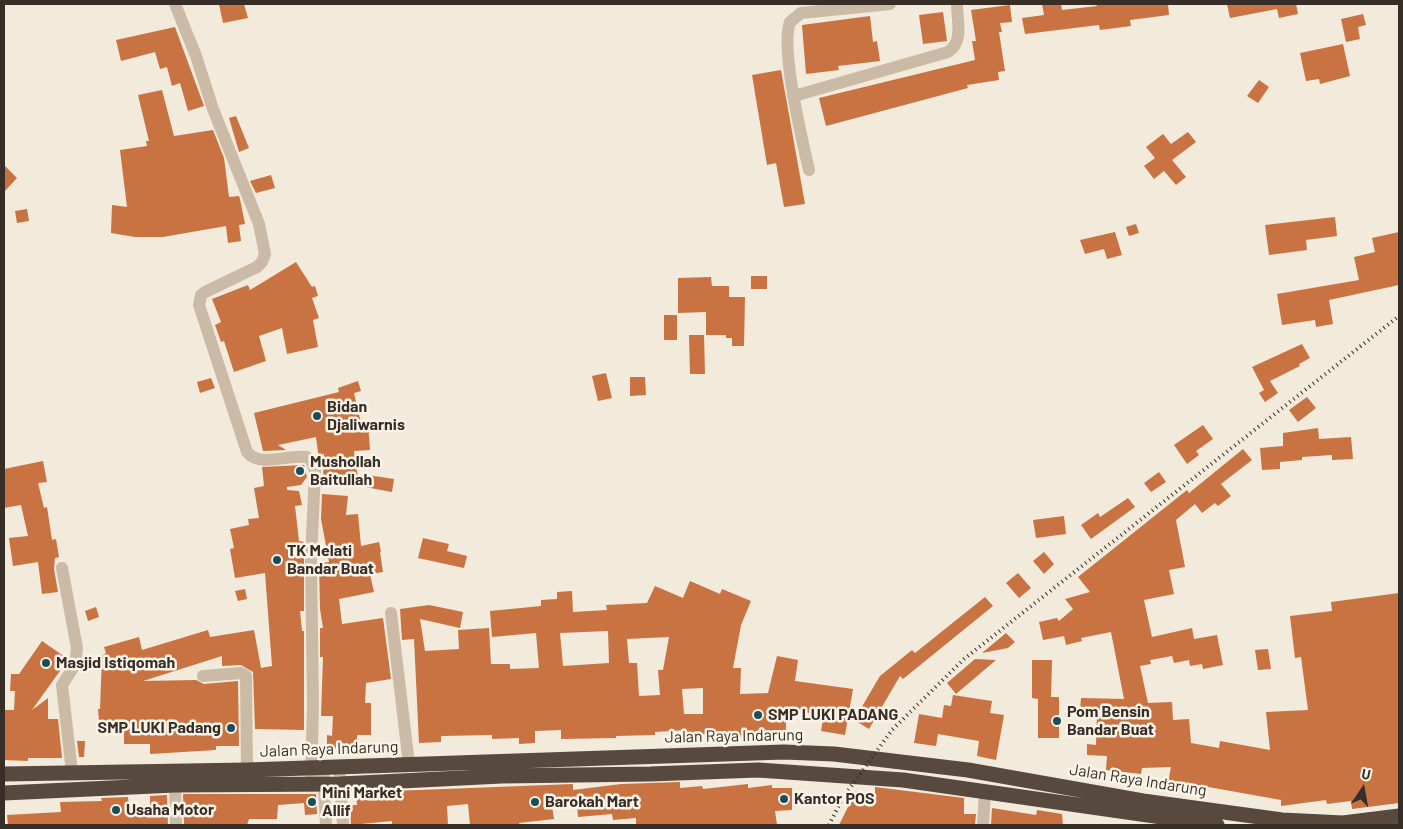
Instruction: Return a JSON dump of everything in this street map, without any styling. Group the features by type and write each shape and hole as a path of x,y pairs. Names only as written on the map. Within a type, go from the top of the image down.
{"highway":[{"name":"Jalan Raya Indarung","path":"4,774 247,770 784,752 834,754 915,762 1143,801 1282,820 1342,824 1399,816"},
{"path":"589,758 591,775"},
{"name":"Jalan Raya Indarung","path":"4,793 175,785 340,784 502,776 758,770 834,773 903,780 985,792 1143,820 1217,825"},
{"path":"965,790 968,770"},
{"path":"92,773 92,789"}],"street":[{"path":"175,4 196,56 212,109 259,224 264,254 262,262 257,267 201,295 199,306 247,452 260,460 307,456 311,460 314,471 311,559 317,783 326,825"},
{"path":"809,170 794,96 788,26 796,15 890,4"},
{"path":"794,96 948,52 955,48 958,40 957,4"},
{"path":"62,568 77,648 75,664 62,685 72,772"},
{"path":"391,613 409,764"},
{"path":"203,676 241,673 246,676 247,770"},
{"path":"339,766 343,825"},
{"path":"175,785 176,825"},
{"path":"983,825 985,792"}],"building":[{"path":"219,4 244,4 248,18 223,23"},
{"path":"1042,4 1061,4 1062,10 1097,6 1096,4 1168,4 1169,15 1130,20 1131,26 1100,30 1099,25 1025,34 1022,18 1044,15"},
{"path":"1227,4 1296,4 1298,14 1279,18 1277,9 1230,18"},
{"path":"1010,5 1012,22 1000,23 1002,32 999,32 1005,71 998,72 999,80 967,85 968,88 826,126 819,98 975,60 972,41 976,41 971,10"},
{"path":"943,12 947,41 923,44 919,15"},
{"path":"1363,14 1366,25 1358,27 1360,39 1346,42 1341,19"},
{"path":"870,16 873,42 877,41 880,61 838,66 839,70 806,74 802,25"},
{"path":"175,27 204,106 188,111 180,83 172,86 167,67 160,69 155,52 121,61 116,40"},
{"path":"1343,44 1350,76 1320,84 1319,79 1306,81 1300,53"},
{"path":"781,70 805,204 784,207 776,163 767,165 752,75"},
{"path":"1259,80 1269,87 1258,103 1247,96"},
{"path":"162,90 174,136 213,130 224,158 229,197 239,196 240,199 245,224 239,225 241,241 228,243 226,226 163,237 135,237 111,233 112,205 127,207 120,150 147,146 146,141 149,141 138,95"},
{"path":"236,116 249,148 239,152 229,118"},
{"path":"1188,132 1196,142 1172,160 1186,177 1176,185 1164,171 1154,179 1144,166 1155,158 1146,147 1163,134 1171,144"},
{"path":"4,165 17,178 4,192"},
{"path":"271,175 275,188 256,193 250,181"},
{"path":"27,209 29,221 17,223 15,211"},
{"path":"1335,217 1337,236 1306,240 1307,250 1269,255 1265,225"},
{"path":"1136,224 1139,233 1129,236 1126,227"},
{"path":"1115,232 1122,255 1107,259 1104,249 1085,254 1080,240"},
{"path":"1399,232 1399,285 1329,300 1333,324 1316,327 1315,320 1282,325 1277,294 1359,280 1354,257 1375,252 1372,238"},
{"path":"296,262 312,287 315,286 318,296 312,298 319,318 313,320 318,347 287,354 282,328 259,336 266,361 234,372 224,341 221,342 215,325 221,322 212,299 248,285 250,290"},
{"path":"751,276 767,276 767,289 751,289"},
{"path":"711,277 712,286 729,286 729,297 745,297 744,346 732,346 732,338 726,338 726,335 706,335 706,312 678,313 678,278"},
{"path":"664,315 677,315 677,340 664,340"},
{"path":"689,335 704,335 705,374 690,374"},
{"path":"1302,344 1310,358 1299,364 1300,366 1270,381 1278,393 1265,402 1259,393 1264,390 1252,367"},
{"path":"606,373 612,398 598,401 592,376"},
{"path":"630,377 645,377 646,395 630,396"},
{"path":"211,378 215,388 200,393 197,382"},
{"path":"358,381 361,391 354,393 361,423 368,423 370,450 354,451 358,477 323,482 324,453 319,460 316,437 278,445 286,450 263,451 254,413 339,392 338,388"},
{"path":"1307,397 1316,408 1298,422 1289,410"},
{"path":"1203,425 1213,439 1196,451 1199,455 1187,464 1174,445"},
{"path":"1318,428 1319,439 1351,437 1353,459 1332,460 1332,455 1302,457 1302,460 1280,462 1280,469 1262,470 1260,448 1283,446 1283,433"},
{"path":"1243,449 1252,460 1221,484 1231,496 1218,506 1215,503 1202,513 1195,504 1176,520 1185,567 1169,570 1174,594 1144,600 1152,637 1192,628 1194,639 1217,635 1223,665 1203,669 1202,664 1190,666 1189,660 1174,663 1172,656 1150,660 1151,664 1140,666 1148,703 1172,702 1173,720 1189,719 1191,743 1219,748 1220,741 1270,750 1266,712 1308,710 1301,657 1295,658 1290,616 1332,611 1331,602 1399,593 1399,803 1352,809 1351,801 1327,804 1326,800 1281,806 1281,800 1186,783 1185,786 1168,783 1171,767 1142,768 1141,774 1106,770 1107,756 1087,755 1087,744 1096,745 1097,713 1080,712 1081,698 1124,699 1111,632 1081,638 1082,641 1066,645 1064,636 1043,640 1039,622 1057,618 1059,621 1073,609 1065,599 1090,592 1078,577 1187,490 1189,493"},
{"path":"43,461 47,482 38,483 44,508 47,507 52,540 56,539 59,557 55,558 54,569 58,592 42,594 38,562 13,566 9,538 28,536 21,505 4,508 4,469"},
{"path":"304,465 307,477 301,485 287,487 287,490 299,491 302,505 295,506 299,541 304,542 304,611 300,611 302,631 304,631 304,730 255,729 253,672 241,665 222,666 222,656 143,681 196,680 204,684 238,681 239,746 216,746 216,750 150,754 150,744 124,744 124,729 100,731 98,709 100,709 102,656 106,653 104,647 139,637 142,650 208,630 210,637 254,630 261,668 272,666 265,573 235,578 230,549 234,548 230,529 249,525 248,519 259,518 254,488 264,486 262,467"},
{"path":"1159,472 1166,482 1151,492 1144,483"},
{"path":"367,475 394,479 392,492 365,487"},
{"path":"322,494 348,496 346,515 358,514 361,546 379,542 381,552 383,572 370,574 374,592 339,599 342,624 383,618 391,679 366,683 365,703 371,703 371,735 357,735 357,749 327,748 327,735 332,736 333,716 321,716 323,657 320,657 320,628 323,628 320,609 319,563 329,562 321,519"},
{"path":"1128,498 1135,507 1091,539 1081,525 1098,513 1100,517"},
{"path":"1064,516 1066,534 1036,538 1033,520"},
{"path":"423,538 449,544 447,551 467,556 464,568 418,558"},
{"path":"1044,552 1054,564 1044,574 1033,561"},
{"path":"1018,573 1031,588 1019,598 1006,583"},
{"path":"690,581 720,594 722,589 751,601 741,625 733,668 741,668 740,694 768,693 777,656 798,660 795,681 853,689 845,735 821,731 824,714 786,711 786,736 730,737 730,733 687,735 687,730 655,732 655,735 616,736 616,738 561,739 561,730 535,731 535,743 519,744 519,738 492,739 492,735 441,736 441,742 419,743 414,639 402,640 400,609 429,605 463,612 460,628 420,619 425,651 459,649 458,630 489,628 491,664 510,664 510,669 539,668 536,633 492,637 490,611 541,606 541,600 557,599 557,592 572,591 573,612 607,610 606,605 647,603 655,586 683,598","holes":["608,631 609,663 563,666 560,633","669,637 663,670 658,670 660,695 639,696 637,663 629,663 627,639","703,688 703,714 684,714 682,689"]},
{"path":"245,589 247,599 238,601 235,591"},
{"path":"985,597 993,606 903,679 900,676 869,729 854,720 880,676 912,650 915,653"},
{"path":"96,607 99,617 88,621 85,611"},
{"path":"1006,633 1015,642 1008,648 982,653"},
{"path":"42,641 68,659 32,710 48,698 48,719 58,719 62,758 28,758 28,761 4,760 4,710 14,710 15,691 10,691 11,674 19,674"},
{"path":"1268,649 1271,669 1258,670 1255,650"},
{"path":"975,659 996,660 956,694 947,683"},
{"path":"1032,660 1052,660 1051,697 1059,697 1059,738 1038,738 1038,699 1032,698"},
{"path":"953,695 992,701 990,713 1004,715 996,760 977,756 979,741 938,734 936,746 914,743 919,714 942,718 944,705 951,706"},
{"path":"77,741 85,741 84,757 79,757"},
{"path":"680,782 680,788 702,786 703,789 748,784 748,788 772,785 772,788 792,788 792,810 775,811 777,825 636,825 636,818 613,820 612,814 578,817 577,804 552,806 554,819 519,823 520,825 470,825 468,804 447,806 448,825 392,825 392,821 351,825 350,805 357,805 356,794 367,792 573,784 573,790 621,784"},
{"path":"875,787 964,798 964,814 976,814 975,825 839,825 856,791 875,801"},
{"path":"183,794 316,794 317,814 305,815 304,803 278,805 277,819 249,819 247,825 184,825"},
{"path":"167,795 168,825 8,825 7,815 61,812 60,802 102,801 101,798 128,797 129,806 150,805 150,796"},
{"path":"992,808 1036,815 1037,810 1062,814 1063,825 991,825"}],"railway":[{"path":"829,825 842,799 892,730 964,659 1399,316"}],"place":[{"name":"Bidan Djaliwarnis","path":"317,416"},
{"name":"Mushollah Baitullah","path":"300,471"},
{"name":"TK Melati Bandar Buat","path":"277,560"},
{"name":"Masjid Istiqomah","path":"46,663"},
{"name":"SMP LUKI PADANG","path":"758,715"},
{"name":"Pom Bensin Bandar Buat","path":"1057,721"},
{"name":"SMP LUKI Padang","path":"231,728"},
{"name":"Kantor POS","path":"784,799"},
{"name":"Mini Market Allif","path":"312,802"},
{"name":"Barokah Mart","path":"535,802"},
{"name":"Usaha Motor","path":"116,810"}]}
